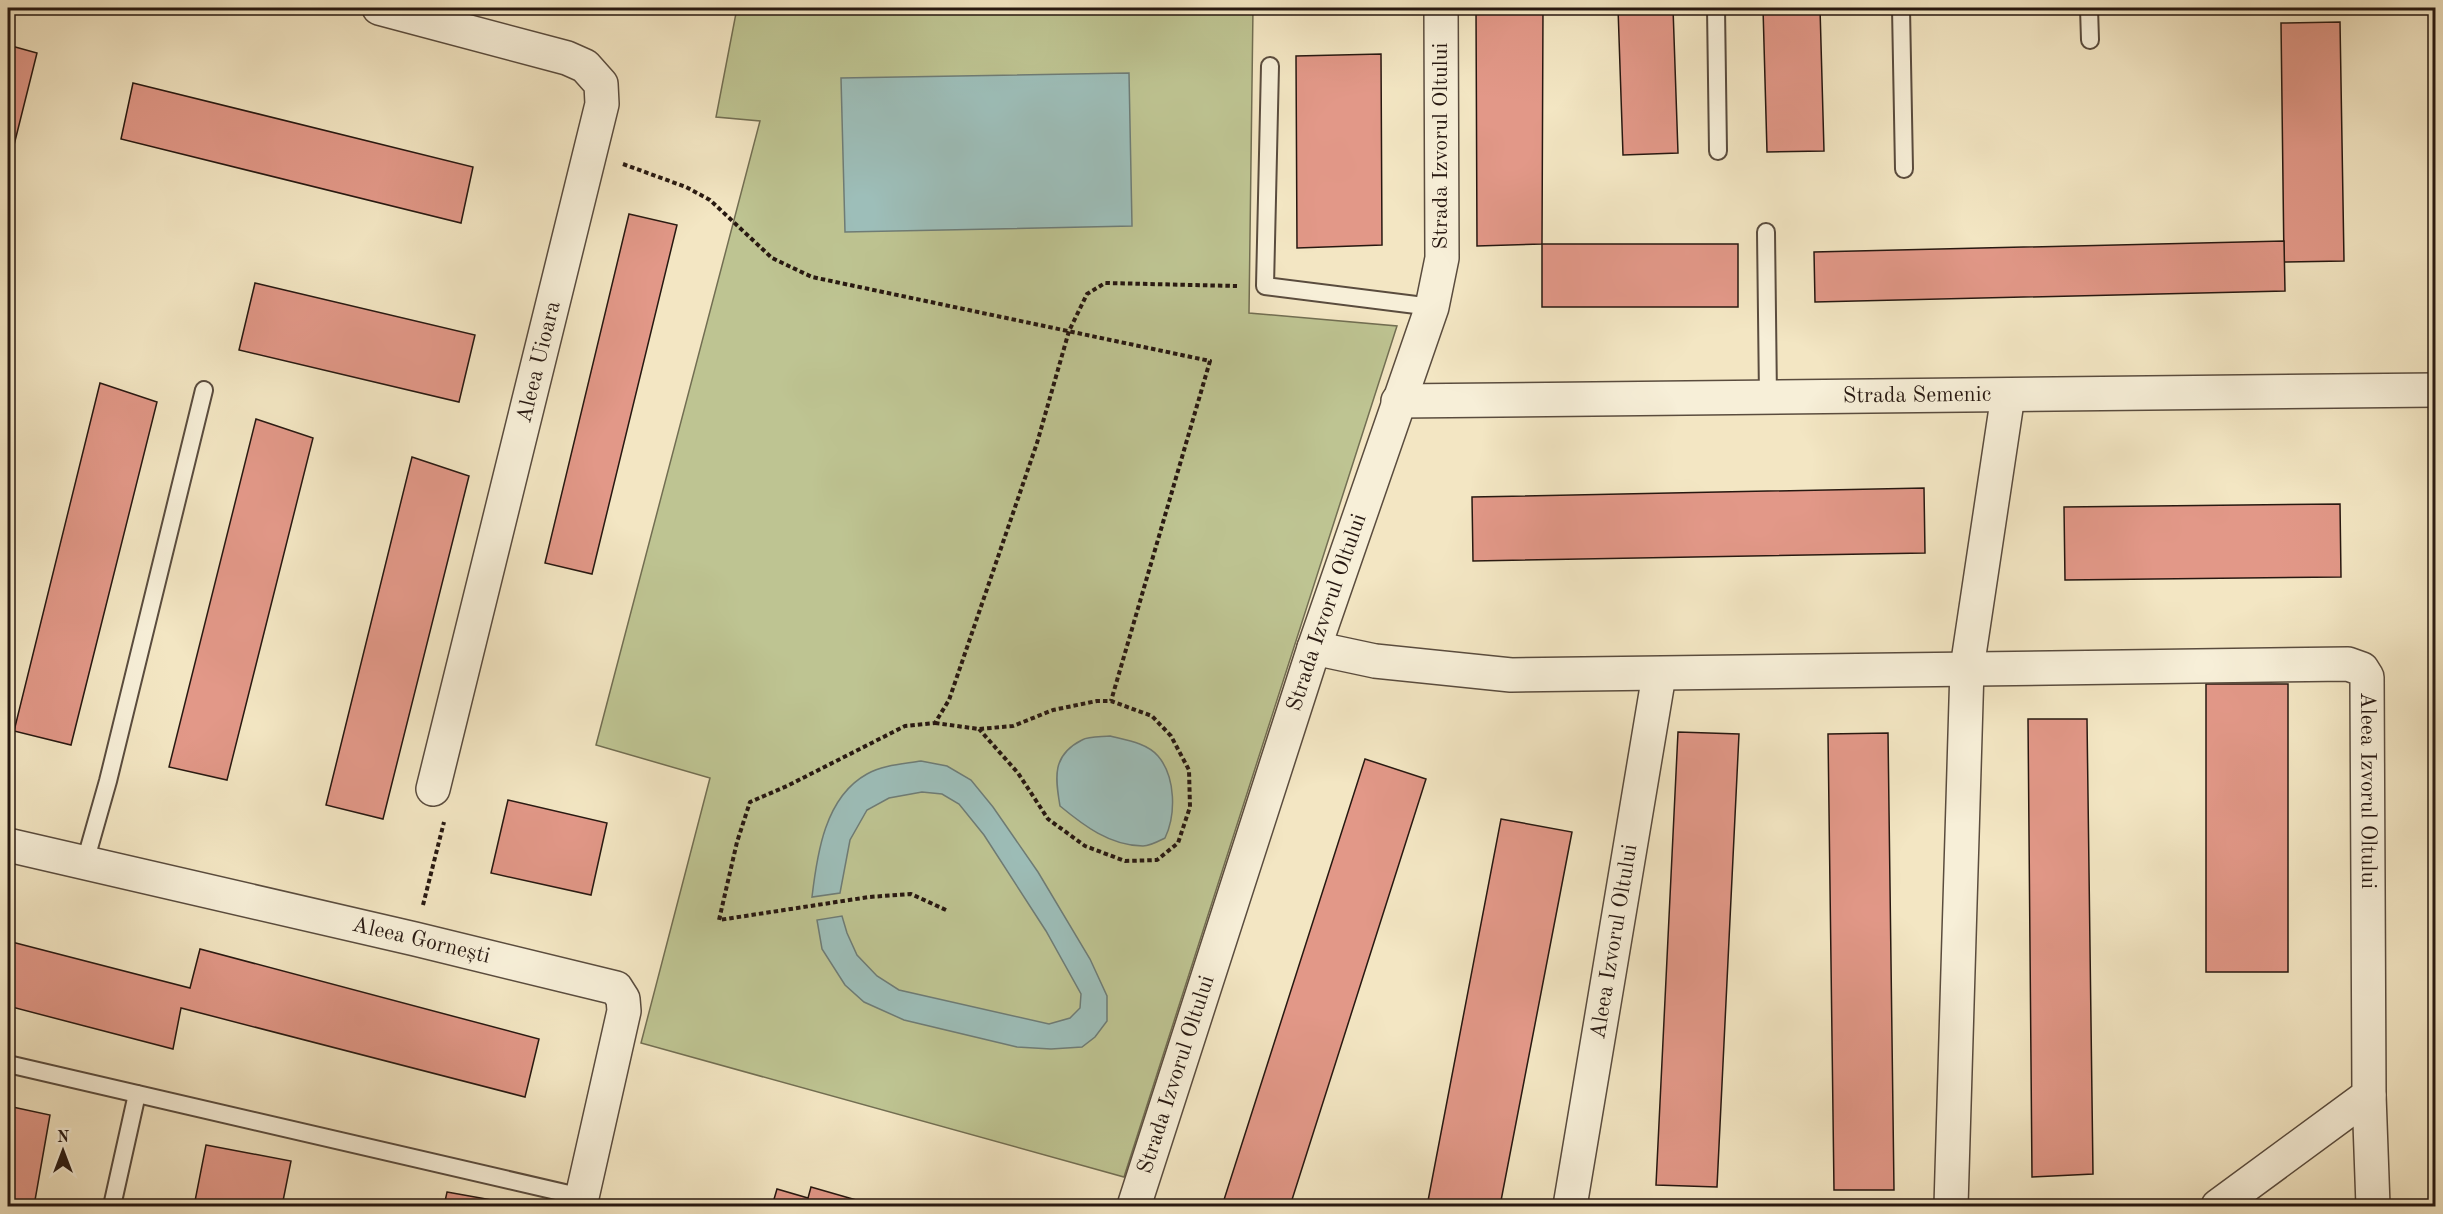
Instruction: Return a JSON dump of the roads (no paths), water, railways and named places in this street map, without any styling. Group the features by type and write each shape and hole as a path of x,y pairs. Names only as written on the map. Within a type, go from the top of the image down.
{"street":[{"name":"Aleea Uioara","path":"379,8 460,18 585,66 601,84 602,104 591,154 433,789"},
{"name":"Strada Izvorul Oltului","path":"1134,1206 1314,648 1432,307 1442,258 1441,8"},
{"name":"Strada Semenic","path":"1398,401 2436,390"},
{"path":"1951,1206 1967,668 2008,395"},
{"name":"Aleea Izvorul Oltului","path":"1314,648 1375,661 1511,675 1659,675 1967,668 2348,664 2362,669 2367,677 2369,1095 2373,1206"},
{"name":"Aleea Izvorul Oltului","path":"1570,1206 1659,675"},
{"name":"Aleea Gornești","path":"8,845 616,988 623,999 624,1011 581,1202"},
{"path":"2218,1206 2369,1095"}],"lane":[{"path":"1716,8 1718,151"},
{"path":"1901,8 1904,169"},
{"path":"2089,8 2090,40"},
{"path":"1270,66 1265,286 1432,307"},
{"path":"1766,232 1768,397"},
{"path":"85,862 108,781 204,390"},
{"path":"8,1064 581,1202"},
{"path":"112,1206 137,1094"}],"water":[{"path":"1129,73 1132,226 845,232 841,78"},
{"path":"1110,736 1148,748 1164,765 1172,796 1171,818 1165,838 1146,846 1119,842 1088,827 1060,806 1057,776 1065,753 1085,739"},
{"path":"921,761 947,766 971,780 993,807 1038,872 1090,959 1107,996 1107,1021 1095,1037 1082,1047 1051,1049 1017,1047 904,1020 864,1002 845,985 822,949 817,920 842,916 857,955 877,976 899,990 1049,1024 1070,1018 1080,1008 1081,994 1046,931 984,835 959,804 942,794 922,792 889,798 867,810 850,840 840,893 812,897 821,845 832,812 841,797 853,784 873,771"}]}
